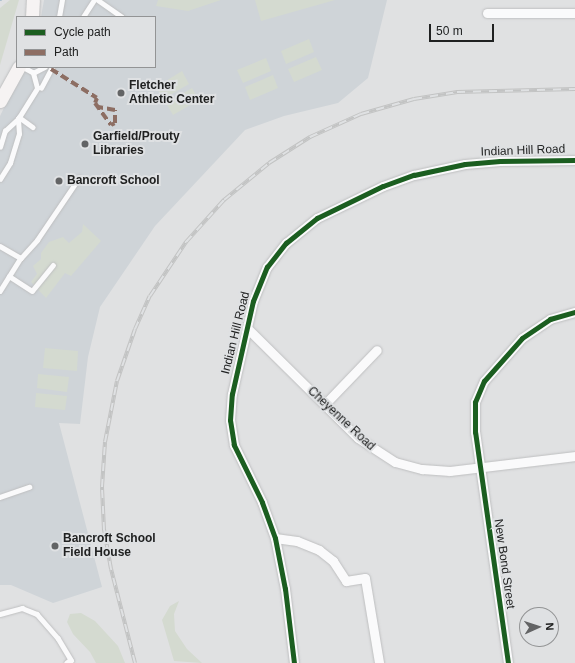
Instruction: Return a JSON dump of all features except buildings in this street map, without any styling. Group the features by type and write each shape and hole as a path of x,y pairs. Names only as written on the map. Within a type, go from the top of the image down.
{"main road":[{"path":"32,16 33,0"},
{"path":"0,101 19,68"}],"street":[{"path":"487,13 575,13"},
{"name":"Indian Hill Road","path":"294,663 285,589 274,538 231,432 232,394 247,328 259,284 273,258 300,230 346,202 383,186 441,168 500,161 575,160"},
{"name":"New Bond Street","path":"508,663 480,467 474,410 484,381 517,343 532,330 550,319 575,312"},
{"name":"Cheyenne Road","path":"247,328 324,405 370,448 395,462 436,470 480,467 575,456"},
{"path":"324,405 377,350"},
{"path":"274,538 297,541 319,550 333,561 346,581 365,578 379,663"}],"lane":[{"path":"59,16 62,0"},
{"path":"84,16 94,0"},
{"path":"98,0 121,16"},
{"path":"22,68 33,74 37,88"},
{"path":"33,74 43,68"},
{"path":"0,147 5,131 19,118 37,88 41,88 51,68"},
{"path":"19,118 33,127"},
{"path":"0,179 10,163 19,134 19,118"},
{"path":"0,291 21,258 37,240 79,178"},
{"path":"0,246 21,258"},
{"path":"9,276 32,291 53,265"},
{"path":"0,497 29,486"},
{"path":"0,614 22,608 37,614 58,638 71,660 67,663"}],"shaded area":[{"path":"10,0 19,0 0,65 0,8"},
{"name":"Bancroft School","path":"44,0 387,0 368,78 338,103 284,116 245,130 155,226 100,307 88,357 80,424 59,423 102,587 53,603 11,585 0,585 0,116 24,68 156,68 156,16 41,16"},
{"path":"158,0 221,0 188,11 156,6"},
{"path":"255,0 335,0 261,21"},
{"path":"309,39 314,52 286,64 281,51"},
{"path":"316,57 322,70 294,82 288,69"},
{"path":"266,58 271,71 243,83 237,70"},
{"path":"182,71 189,84 163,99 156,87"},
{"path":"273,75 278,88 250,100 245,87"},
{"path":"192,88 199,100 173,115 166,103"},
{"path":"83,224 101,241 71,276 65,273 46,298 31,282 37,274 33,266 41,259 41,253 49,242 63,237 69,243 82,232"},
{"path":"45,348 78,351 77,371 43,368"},
{"path":"38,374 69,377 67,392 37,388"},
{"path":"36,393 67,396 65,410 35,407"},
{"path":"179,601 174,614 175,631 187,649 202,663 174,661 162,620 170,606"},
{"path":"81,613 95,621 118,646 125,663 96,663 90,652 73,634 67,622 70,614"}],"railway":[{"path":"135,663 111,569 104,530 102,487 105,442 117,381 135,329 150,296 186,242 224,200 269,163 310,137 361,114 414,99 457,92 575,89"}],"marked path":[{"path":"51,69 97,98 95,103 111,125 115,123 115,110 98,107"}],"cycle path":[{"path":"294,663 285,589 275,538 262,502 234,445 230,420 232,394 253,301 267,267 286,243 317,218 383,186 414,175 465,164 500,161 575,160"},
{"path":"508,663 475,432 475,402 484,381 522,338 550,319 575,312"}],"place":[{"name":"Fletcher Athletic Center","path":"121,93"},
{"name":"Garfield/Prouty Libraries","path":"85,144"},
{"name":"Bancroft School","path":"59,181"},
{"name":"Bancroft School Field House","path":"55,546"}]}
